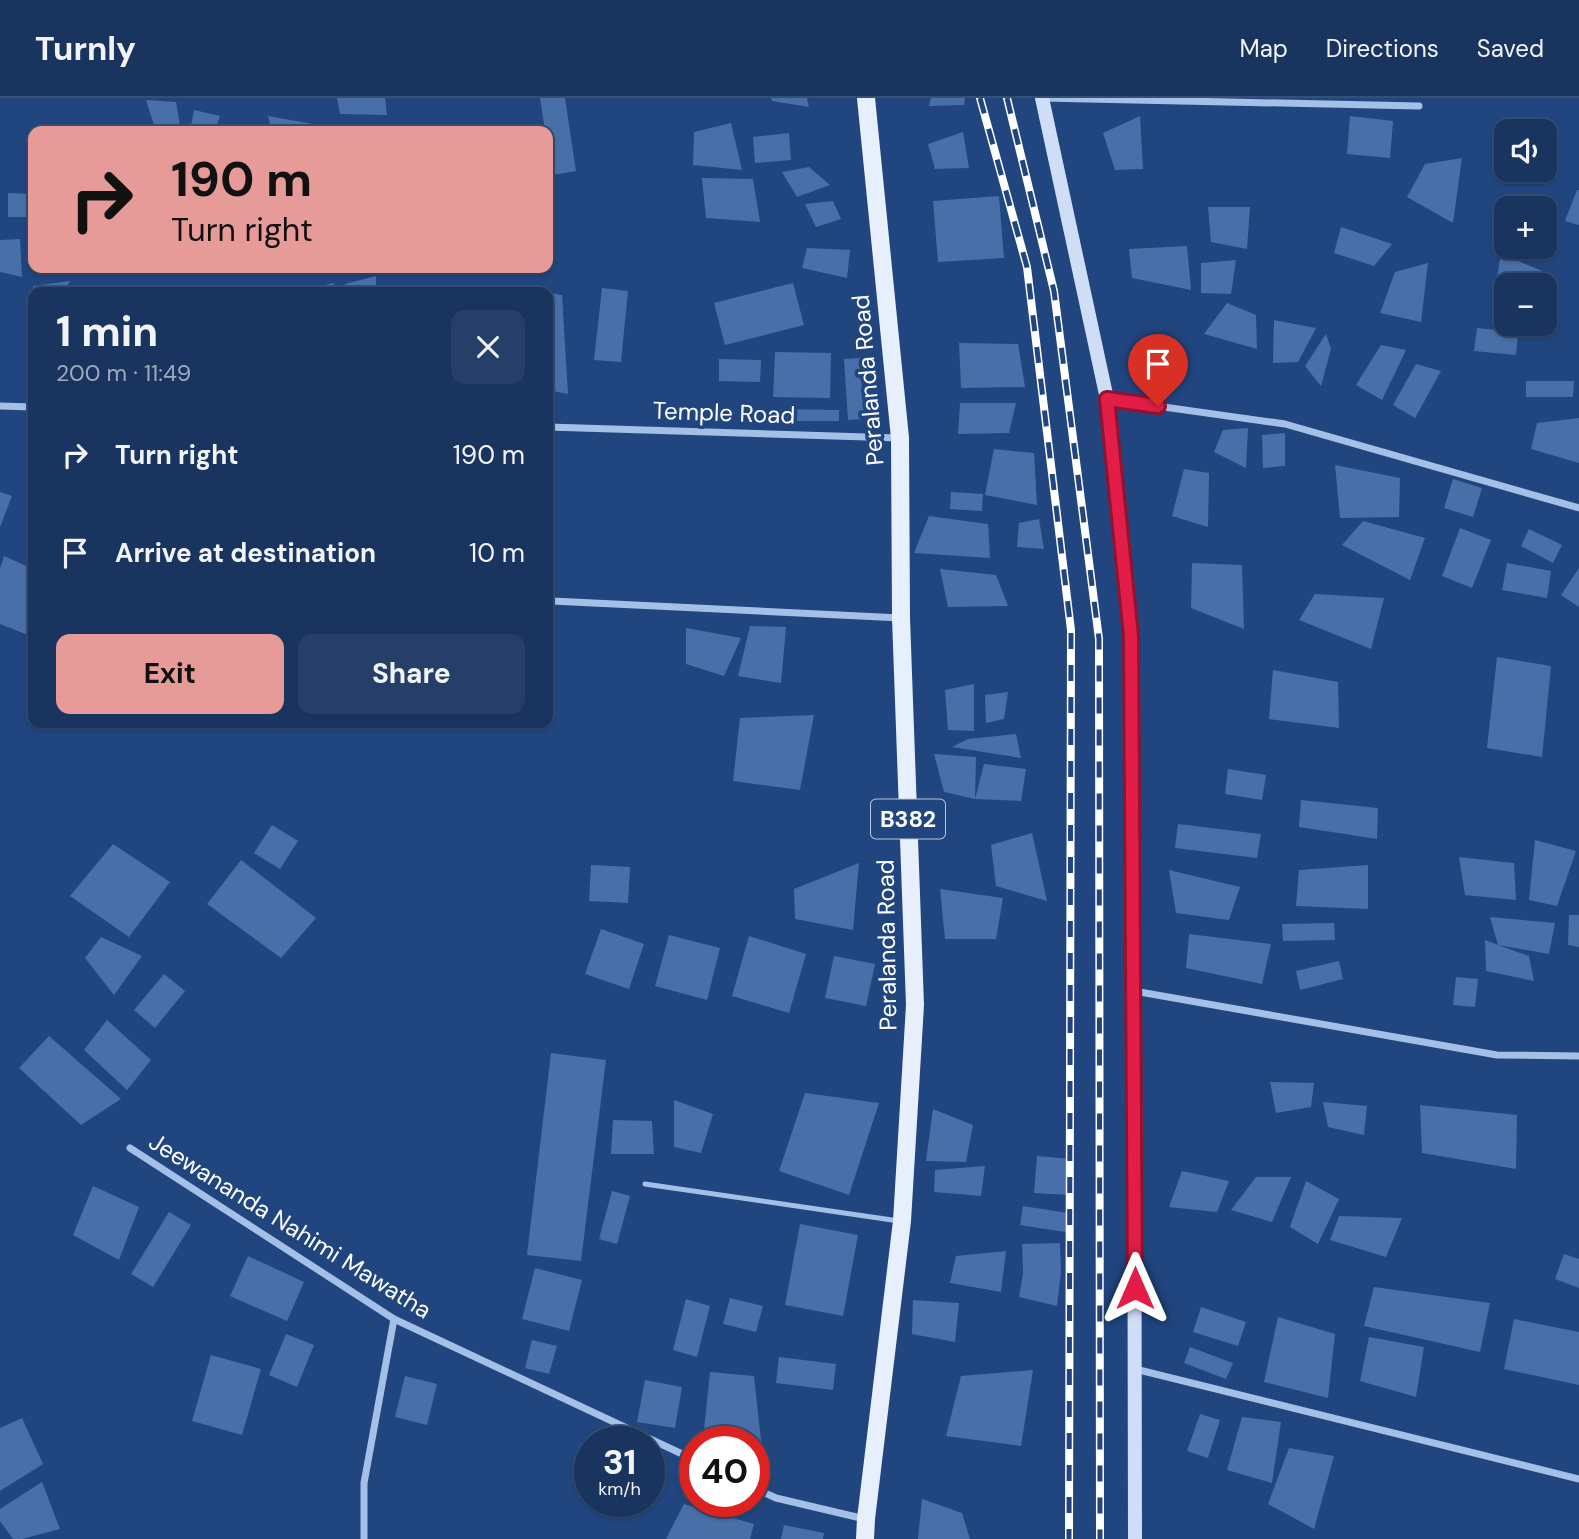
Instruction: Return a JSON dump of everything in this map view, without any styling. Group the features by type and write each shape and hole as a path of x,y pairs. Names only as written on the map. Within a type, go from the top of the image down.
{"main road":[{"name":"Peralanda Road","path":"865,1539 902,1221 915,1005 901,618 900,438 866,98"}],"street":[{"path":"1135,1539 1131,636 1107,399 1042,98 1419,106"},
{"path":"1107,399 1286,424 1579,508"},
{"path":"0,406 28,407"},
{"name":"Temple Road","path":"553,427 900,438"},
{"path":"553,601 901,618"},
{"path":"1134,991 1497,1055 1579,1056"},
{"name":"Jeewananda Nahimi Mawatha","path":"130,1148 394,1319 679,1453"},
{"path":"364,1539 364,1483 394,1319"},
{"path":"1135,1369 1579,1479"},
{"path":"770,1495 866,1519"}],"lane":[{"path":"645,1184 902,1221"}],"building":[{"path":"337,98 385,98 387,115 340,114"},
{"path":"540,98 565,98 576,171 553,175 553,126 544,126"},
{"path":"771,98 807,98 809,107 772,101"},
{"path":"931,98 965,98 964,105 929,106"},
{"path":"146,100 176,102 180,126 154,126"},
{"path":"194,110 220,116 217,126 191,126"},
{"path":"268,116 324,126 271,126"},
{"path":"1140,116 1143,169 1115,170 1103,133"},
{"path":"1350,116 1393,121 1390,158 1347,154"},
{"path":"731,123 742,170 693,165 694,132"},
{"path":"963,132 969,168 935,169 928,144"},
{"path":"789,133 791,160 755,163 753,137"},
{"path":"1462,158 1453,223 1407,197 1425,164"},
{"path":"809,167 830,185 797,197 782,172"},
{"path":"702,178 753,179 760,222 706,218"},
{"path":"1579,190 1579,225 1565,221"},
{"path":"8,193 28,194 28,217 8,217"},
{"path":"999,196 1004,258 938,262 933,201"},
{"path":"833,201 841,219 816,227 805,204"},
{"path":"1208,207 1250,207 1247,249 1211,242"},
{"path":"1341,227 1392,244 1374,266 1334,253"},
{"path":"20,239 22,277 0,272 0,240"},
{"path":"1187,246 1191,290 1132,278 1129,249"},
{"path":"807,248 850,250 847,278 802,268"},
{"path":"1500,259 1513,259 1547,273 1498,273"},
{"path":"1236,260 1231,294 1201,293 1201,263"},
{"path":"1428,263 1421,322 1380,313 1395,272"},
{"path":"376,276 376,287 344,287 345,284"},
{"path":"70,281 67,287 33,286"},
{"path":"334,283 334,287 314,287"},
{"path":"793,283 804,325 725,345 714,303"},
{"path":"602,288 628,291 621,362 594,360"},
{"path":"553,294 562,295 568,394 553,391"},
{"path":"1227,303 1256,315 1257,349 1204,334"},
{"path":"1274,320 1316,328 1298,362 1273,363"},
{"path":"1477,328 1494,330 1494,336 1518,336 1516,355 1474,351"},
{"path":"1326,334 1331,349 1321,386 1305,366"},
{"path":"959,343 1018,344 1025,387 961,388"},
{"path":"1381,345 1406,350 1382,400 1356,385"},
{"path":"775,352 831,353 830,398 773,397"},
{"path":"860,358 864,419 848,420 844,359"},
{"path":"719,359 761,360 760,382 719,381"},
{"path":"1416,364 1441,371 1415,418 1393,405"},
{"path":"1526,381 1574,381 1573,397 1526,397"},
{"path":"960,403 1016,403 1009,433 958,434"},
{"path":"775,409 839,410 839,421 774,421"},
{"path":"1579,418 1579,463 1531,449 1537,423"},
{"path":"1248,428 1246,468 1214,452 1223,430"},
{"path":"1285,433 1285,466 1263,468 1262,435"},
{"path":"994,449 1034,453 1037,505 985,495"},
{"path":"1335,465 1400,478 1399,517 1340,518"},
{"path":"1184,469 1209,473 1208,527 1172,516"},
{"path":"1453,479 1482,488 1473,517 1444,508"},
{"path":"0,492 12,496 0,527"},
{"path":"951,492 983,494 982,511 950,509"},
{"path":"929,516 988,524 990,558 914,553"},
{"path":"1039,519 1044,549 1017,547 1019,523"},
{"path":"1363,521 1425,538 1410,580 1342,545"},
{"path":"1460,528 1491,540 1472,588 1442,576"},
{"path":"1529,529 1562,545 1553,563 1521,546"},
{"path":"4,556 28,567 28,635 0,624 0,569"},
{"path":"1192,563 1242,565 1244,629 1191,608"},
{"path":"1507,563 1551,571 1547,598 1502,590"},
{"path":"1579,568 1579,607 1561,595"},
{"path":"940,569 996,575 1008,606 948,607"},
{"path":"1315,594 1384,598 1371,649 1299,620"},
{"path":"750,626 786,627 781,683 738,676"},
{"path":"686,628 741,638 724,676 686,664"},
{"path":"1497,657 1551,666 1542,757 1487,748"},
{"path":"1273,670 1338,682 1339,728 1269,719"},
{"path":"974,684 974,731 948,730 945,690"},
{"path":"1008,692 1004,719 986,723 985,695"},
{"path":"814,715 800,790 733,781 740,718"},
{"path":"1016,734 1021,758 952,747 968,739"},
{"path":"934,754 976,757 975,799 944,792"},
{"path":"984,764 1026,769 1021,801 975,799"},
{"path":"1228,769 1266,775 1262,800 1225,794"},
{"path":"1301,800 1378,808 1377,839 1299,827"},
{"path":"1178,824 1261,834 1257,858 1175,848"},
{"path":"272,825 298,841 280,869 254,853"},
{"path":"1032,833 1047,901 996,886 991,845"},
{"path":"1535,840 1576,851 1557,906 1529,900"},
{"path":"113,844 170,882 129,937 70,896"},
{"path":"1459,857 1514,863 1516,900 1465,895"},
{"path":"241,860 316,918 281,958 207,904"},
{"path":"859,863 853,930 795,919 794,889"},
{"path":"591,865 630,867 628,903 589,901"},
{"path":"1368,865 1368,909 1296,906 1299,870"},
{"path":"1169,870 1240,887 1229,920 1176,913"},
{"path":"940,889 1003,898 996,939 945,939"},
{"path":"1569,915 1579,915 1579,947 1568,945"},
{"path":"1490,917 1555,923 1549,954 1498,945"},
{"path":"1334,923 1335,940 1283,941 1282,924"},
{"path":"601,929 644,944 629,989 585,974"},
{"path":"1189,934 1271,944 1262,984 1186,968"},
{"path":"669,935 720,948 707,1000 655,986"},
{"path":"749,936 806,954 789,1013 732,996"},
{"path":"101,937 142,956 114,995 85,958"},
{"path":"1485,940 1529,956 1534,981 1486,971"},
{"path":"834,956 875,964 866,1006 825,998"},
{"path":"1339,961 1343,979 1300,990 1296,971"},
{"path":"164,974 185,991 155,1028 134,1010"},
{"path":"1456,977 1478,979 1475,1007 1453,1005"},
{"path":"107,1020 151,1060 127,1090 84,1050"},
{"path":"49,1036 121,1099 81,1125 19,1068"},
{"path":"551,1053 606,1060 581,1261 527,1255"},
{"path":"1270,1082 1314,1083 1311,1107 1276,1113"},
{"path":"805,1093 879,1103 849,1195 779,1171"},
{"path":"674,1100 713,1114 701,1153 674,1147"},
{"path":"1323,1102 1367,1106 1364,1135 1328,1127"},
{"path":"1420,1105 1517,1115 1516,1169 1422,1153"},
{"path":"933,1109 973,1125 966,1162 926,1161"},
{"path":"613,1120 652,1121 654,1154 611,1154"},
{"path":"1037,1156 1072,1159 1069,1195 1034,1193"},
{"path":"985,1166 981,1196 934,1192 935,1170"},
{"path":"1182,1171 1229,1181 1217,1212 1169,1207"},
{"path":"1256,1177 1291,1177 1272,1222 1231,1210"},
{"path":"1306,1181 1339,1199 1318,1244 1290,1227"},
{"path":"93,1186 139,1207 119,1260 73,1235"},
{"path":"612,1191 630,1196 617,1244 599,1239"},
{"path":"1023,1206 1074,1214 1071,1233 1020,1225"},
{"path":"169,1212 191,1225 153,1287 131,1274"},
{"path":"1339,1216 1402,1218 1386,1257 1330,1240"},
{"path":"800,1224 858,1235 843,1316 785,1305"},
{"path":"1060,1243 1061,1272 1057,1306 1019,1297 1023,1273 1022,1244"},
{"path":"1006,1251 1001,1292 950,1283 956,1256"},
{"path":"1564,1254 1579,1259 1579,1288 1555,1279"},
{"path":"248,1256 304,1282 287,1321 230,1296"},
{"path":"535,1268 582,1280 569,1331 522,1319"},
{"path":"1374,1287 1490,1303 1480,1352 1364,1326"},
{"path":"730,1298 763,1306 756,1332 723,1324"},
{"path":"686,1299 710,1306 697,1357 673,1350"},
{"path":"913,1300 959,1303 955,1342 912,1334"},
{"path":"1201,1307 1246,1322 1238,1346 1193,1332"},
{"path":"1278,1317 1335,1334 1328,1398 1264,1382"},
{"path":"1514,1319 1579,1332 1579,1385 1504,1369"},
{"path":"286,1334 314,1345 297,1387 269,1375"},
{"path":"1369,1337 1424,1347 1416,1397 1360,1381"},
{"path":"532,1340 557,1346 549,1374 525,1368"},
{"path":"1190,1347 1233,1363 1226,1379 1184,1363"},
{"path":"211,1355 261,1369 242,1435 192,1421"},
{"path":"779,1357 836,1364 833,1390 776,1383"},
{"path":"1033,1370 1021,1446 946,1436 961,1376"},
{"path":"710,1372 754,1376 759,1426 704,1426"},
{"path":"405,1376 437,1384 427,1425 395,1417"},
{"path":"645,1380 682,1387 675,1428 637,1422"},
{"path":"1200,1414 1220,1420 1208,1458 1187,1451"},
{"path":"1242,1417 1281,1422 1272,1483 1227,1470"},
{"path":"22,1418 43,1464 0,1491 0,1428"},
{"path":"1289,1448 1334,1456 1314,1529 1268,1504"},
{"path":"42,1482 60,1529 13,1539 0,1521 0,1509"},
{"path":"922,1499 962,1513 970,1539 918,1539"},
{"path":"679,1514 679,1517 730,1517 754,1524 750,1539 666,1539"},
{"path":"784,1525 824,1533 823,1539 781,1539"}],"railway":[{"path":"980,98 1027,267 1071,630 1069,1539"},
{"path":"1007,98 1054,291 1099,639 1100,1539"}],"route":[{"path":"1135,1288 1131,636 1107,399 1158,406"}]}
